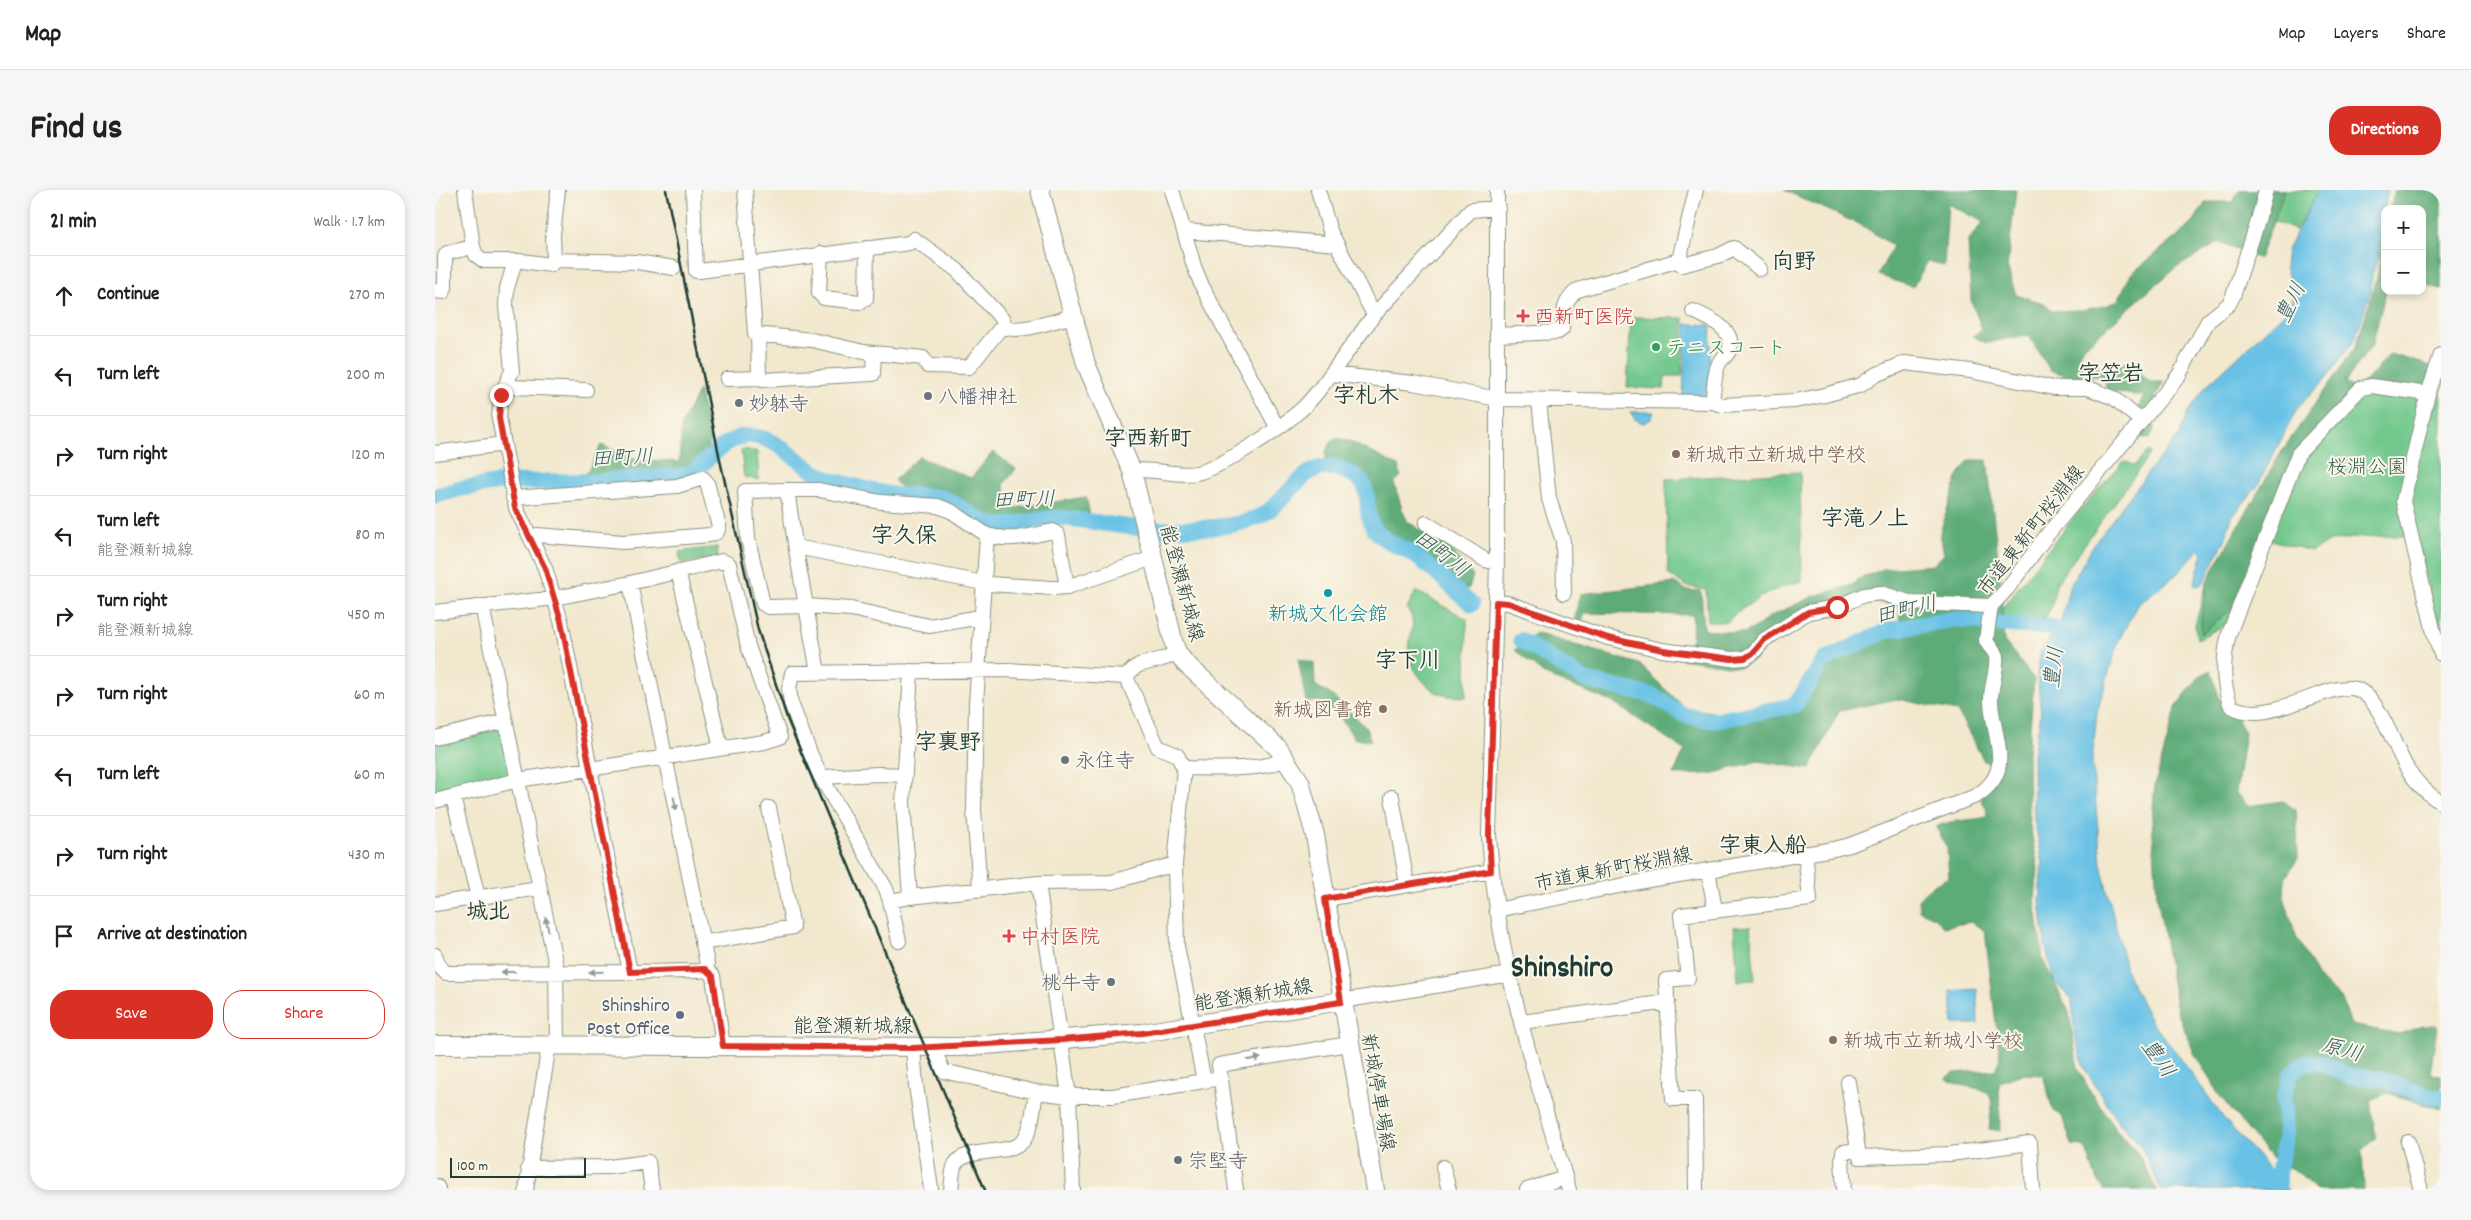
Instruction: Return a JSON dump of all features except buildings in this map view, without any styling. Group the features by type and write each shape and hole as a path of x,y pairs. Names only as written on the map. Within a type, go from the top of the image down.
{"main road":[{"name":"能登瀬新城線","path":"435,1045 913,1048 1062,1040 1142,1033 1341,1002 1310,811 1300,782 1286,758 1268,736 1185,663 1177,652 1163,607 1132,472 1086,364 1040,190"},
{"name":"新城停車場線","path":"1341,1002 1375,1190"}],"street":[{"path":"465,190 473,247 476,255 484,261 515,261 547,266 551,265 554,260 553,235 558,190"},
{"path":"693,190 696,271 909,242 914,239 957,270 1003,320 1005,327 1011,330 1073,316"},
{"path":"745,190 755,334 758,335 759,378"},
{"path":"1172,190 1203,286 1277,427"},
{"path":"1319,190 1330,231 1374,315"},
{"path":"1497,190 1497,563 1489,835 1491,871 1496,910 1510,974 1567,1184 1527,1190"},
{"path":"1696,190 1679,260 1682,265 1718,256 1734,248 1760,269"},
{"name":"市道東新町桜淵線","path":"1496,910 1850,845 1976,796 1988,789 1995,780 2000,766 1991,704 1995,654 1987,644 1989,617 2047,534 2113,457 2179,375 2208,321 2229,304 2257,224 2266,190"},
{"path":"1132,472 1144,469 1196,473 1240,452 1277,427 1304,407 1331,374 1374,315 1471,210 1497,208"},
{"path":"1185,231 1337,244"},
{"path":"435,291 443,292 445,288 445,257 447,253 473,247"},
{"path":"821,253 819,293 824,298 860,302 865,298 867,248"},
{"path":"554,260 637,262 674,268"},
{"path":"1498,335 1558,332 1562,329 1565,303 1570,295 1578,290 1679,260"},
{"path":"515,261 507,288 506,306 512,370 499,403 504,444 515,508 531,538 555,598 591,768 630,972"},
{"path":"1693,311 1716,322 1723,328 1730,340 1729,351 1719,364 1713,402"},
{"path":"758,335 812,340 874,353 923,358 928,366 969,367 999,330 1005,327"},
{"path":"727,379 873,374 874,353"},
{"path":"2441,355 2429,394 2403,501 2434,633 2441,654"},
{"path":"1331,374 1413,383 1498,400 1713,402 1723,405 1768,403 1825,395 1861,385 1875,375 1905,363 1970,372 2054,388 2088,388 2114,398 2141,421"},
{"path":"507,385 512,387 586,390"},
{"path":"2429,394 2372,386 2361,388 2298,454 2229,634 2223,679 2231,706 2239,711 2255,712 2294,704 2337,689 2352,688 2361,691 2373,702 2407,768 2430,796 2441,803"},
{"path":"1539,400 1549,499 1563,541 1564,593"},
{"path":"435,453 504,444"},
{"path":"513,494 677,486 703,478 707,484 719,526 717,532 710,535 640,541 537,535 531,538"},
{"path":"787,490 818,672"},
{"path":"980,617 929,626 851,609 806,606 768,607 763,604 749,539 745,491 819,490 881,502 938,506 951,511 987,535 1005,540 1053,531 1058,534 1067,586"},
{"path":"1426,524 1485,560 1497,563"},
{"path":"980,890 974,810 980,617 987,535"},
{"path":"796,550 801,548 983,583 1052,588 1067,586 1153,558"},
{"path":"435,612 555,598 630,583 722,561 729,564 748,646 779,737 772,741 518,780 435,801"},
{"path":"678,571 721,748"},
{"path":"630,583 707,964 705,969"},
{"path":"1496,602 1508,603 1608,638 1663,650 1732,659 1745,658 1753,653 1764,640 1808,612 1837,607 1864,595 1881,593 1912,603 1989,617"},
{"path":"482,606 557,972 553,1045 526,1190"},
{"path":"1126,677 1133,667 1143,662 1162,659 1177,652"},
{"path":"899,941 886,889 821,777 791,703 789,689 792,673 1017,671 1126,677"},
{"path":"911,672 903,804 911,897"},
{"path":"1126,677 1158,747 1177,755 1184,768 1175,864 1177,946 1204,1081"},
{"path":"436,735 505,721"},
{"path":"1184,768 1241,768 1279,763 1286,758"},
{"path":"821,777 878,774 905,776"},
{"path":"453,797 478,897"},
{"path":"1392,797 1407,884"},
{"path":"702,943 793,927 769,808"},
{"path":"1696,1190 1695,1099 1673,1100 1666,980 1688,978 1681,915 1810,899 1805,853"},
{"path":"890,901 1038,883 1111,882 1175,864"},
{"path":"1708,870 1715,910"},
{"path":"1325,899 1491,871"},
{"path":"1038,883 1069,1096 1073,1190"},
{"path":"435,904 539,888"},
{"path":"435,955 439,966 446,973 630,972 705,969 713,976 723,1046"},
{"path":"1341,1002 1510,974"},
{"path":"1522,1022 1668,1002"},
{"path":"1236,1190 1219,1065 1349,1044"},
{"path":"933,1047 943,1071 1036,1092 1069,1096 1113,1096 1220,1078"},
{"path":"913,1048 916,1085 932,1190"},
{"path":"1848,1082 1860,1157 1950,1154 2030,1143 2033,1190"},
{"path":"951,1190 954,1166 957,1160 979,1152 1016,1147 1022,1143 1028,1132 1036,1092"},
{"path":"2408,1142 2421,1190"},
{"path":"1844,1190 1841,1160 1843,1152 1858,1150"},
{"path":"529,1168 609,1167 648,1162 652,1190"},
{"path":"1443,1167 1449,1190"}],"green space":[{"path":"1784,190 2016,190 2007,267 2016,295 2044,303 2053,311 2083,310 2108,305 2118,300 2131,274 2191,225 2206,202 2233,202 2239,190 2285,190 2259,259 2220,242 2174,269 2083,348 2078,358 2104,370 2128,362 2150,382 2164,382 2155,397 2160,410 2151,420 2155,427 2150,438 2134,437 2133,419 2144,396 2106,391 2105,379 2091,375 2086,382 2050,370 2028,335 1986,343 1973,336 1982,329 1971,300 1968,241 1983,222 1948,204 1944,266 1928,261 1913,287 1878,275 1893,246 1863,226"},
{"path":"2241,190 2319,190 2296,230 2262,217"},
{"path":"2395,190 2441,190 2441,289 2426,285 2426,205 2391,205"},
{"path":"2381,240 2381,295 2385,295 2372,345 2345,382 2352,388 2367,380 2390,354 2431,366 2427,390 2371,384 2296,452 2236,606 2201,634 2201,617 2208,579 2282,451 2356,346 2378,275"},
{"name":"テニスコート","path":"1631,317 1684,318 1682,376 1665,376 1664,389 1627,387"},
{"name":"桜淵公園","path":"2441,370 2441,641 2415,536 2342,539 2328,542 2311,551 2264,538 2230,623 2197,639 2195,625 2208,579 2282,451 2353,397"},
{"path":"699,390 710,442 707,451 697,464 678,469 585,476 601,445 634,459 679,462 682,424"},
{"path":"1334,438 1347,440 1398,466 1401,476 1394,483 1408,522 1451,549 1473,576 1469,588 1459,589 1406,550 1383,537 1375,528 1365,485 1358,475 1346,467 1326,460 1326,451"},
{"path":"741,450 757,452 759,480 744,477"},
{"path":"2148,451 2151,453 2056,584 2052,606 2045,618 2022,620 2001,617 1997,609 2002,608 2078,512 2124,461 2135,466"},
{"path":"993,452 1016,469 1004,484 1009,509 1086,497 1090,516 1054,513 1012,521 995,520 949,494 929,489 902,489 894,480 919,457 971,478"},
{"path":"1969,460 1987,460 2000,575 2004,641 2034,679 2028,755 2029,821 2038,868 2035,899 2043,960 2069,1012 2078,1068 2090,1091 2116,1129 2137,1151 2157,1190 2104,1190 2095,1175 2087,1152 2083,1146 2072,1145 2062,1116 2053,1111 2043,1075 2022,1074 2000,1082 2000,1131 1989,1129 1992,1103 1989,1093 1946,1078 1952,1073 1995,1070 2000,1058 1985,931 1971,922 1943,927 1934,917 1919,910 1918,900 1930,887 1949,877 1947,848 1936,827 1942,824 1987,817 1986,807 1981,800 2001,754 1990,754 1990,764 1984,761 1957,711 1897,699 1839,711 1810,769 1758,761 1711,774 1673,775 1685,750 1612,702 1545,675 1515,650 1535,633 1639,664 1685,708 1719,713 1795,698 1825,664 1866,635 1899,624 1900,606 1868,600 1845,613 1826,617 1816,615 1773,636 1755,659 1741,667 1735,667 1682,659 1692,639 1693,615 1585,613 1581,625 1574,621 1580,594 1675,583 1686,590 1701,591 1704,630 1743,633 1755,628 1769,617 1814,596 1852,585 1857,580 1883,569 1933,565 1944,554 1940,533 1957,478"},
{"path":"1800,472 1802,581 1782,587 1762,597 1743,608 1727,622 1708,622 1706,590 1686,586 1668,574 1666,479"},
{"path":"717,547 718,558 681,563 679,552"},
{"path":"1416,591 1467,619 1466,697 1448,696 1438,693 1426,684 1412,664 1408,649 1412,617 1407,609"},
{"path":"1298,658 1314,663 1315,685 1330,694 1365,726 1371,741 1355,739 1339,716 1319,701 1306,702"},
{"path":"2211,670 2222,707 2238,720 2245,733 2236,793 2248,806 2283,801 2296,810 2298,858 2285,879 2284,897 2296,936 2317,976 2342,999 2351,1025 2399,1034 2422,1026 2437,1026 2430,1074 2441,1075 2441,1109 2388,1093 2370,1100 2376,1138 2362,1151 2364,1190 2316,1190 2298,1172 2272,1159 2219,1095 2195,1055 2177,1011 2157,895 2152,819 2155,784 2177,705 2200,676"},
{"path":"504,728 513,773 510,779 435,796 435,742"},
{"path":"1750,926 1755,980 1738,981 1734,927"}],"water":[{"name":"豊川","path":"2319,190 2387,190 2385,205 2381,205 2381,235 2378,257 2372,274 2371,292 2354,341 2322,383 2298,407 2256,488 2232,517 2225,540 2203,583 2198,586 2194,584 2203,553 2199,549 2177,574 2137,605 2118,642 2097,712 2092,761 2101,864 2127,974 2151,1021 2225,1120 2288,1190 2161,1190 2140,1144 2117,1120 2083,1066 2075,1035 2072,1000 2054,981 2045,945 2040,901 2043,863 2034,819 2033,754 2041,714 2038,679 2040,653 2061,621 2069,588 2094,544 2153,466 2179,436 2186,416 2206,386 2290,308 2293,290 2285,267 2287,250"},
{"path":"1686,324 1711,325 1709,398 1683,397"},
{"path":"1630,412 1654,412 1651,419 1643,423 1635,419"},
{"path":"1977,989 1978,1024 1953,1024 1951,991"}],"waterway":[{"name":"田町川","path":"435,496 459,489 504,482 598,481 687,475 730,441 747,436 768,440 813,471 827,478 884,493 942,498 974,517 995,525 1012,525 1063,518 1134,527 1177,529 1231,525 1253,519 1272,509 1306,475 1326,467 1339,469 1352,474 1360,480 1365,487 1367,495 1370,521 1378,534 1418,558 1472,604"},
{"name":"田町川","path":"1521,640 1585,680 1654,696 1684,715 1718,720 1795,705 1824,660 1888,630 1956,619 2020,626 2048,626 2076,637"},
{"name":"原川","path":"2278,1190 2278,1174 2286,1133 2284,1097 2291,1074 2306,1062 2321,1063 2349,1076 2383,1079 2424,1095 2441,1097"}],"railway":[{"path":"666,190 720,460 758,630 788,721 985,1190"}],"place":[{"name":"西新町医院","path":"1523,316"},
{"name":"テニスコート","path":"1656,347"},
{"name":"八幡神社","path":"928,396"},
{"name":"妙躰寺","path":"739,403"},
{"name":"新城市立新城中学校","path":"1676,454"},
{"name":"新城文化会館","path":"1328,593"},
{"name":"新城図書館","path":"1383,709"},
{"name":"永住寺","path":"1065,760"},
{"name":"中村医院","path":"1009,936"},
{"name":"桃牛寺","path":"1111,982"},
{"name":"Shinshiro Post Office","path":"680,1015"},
{"name":"新城市立新城小学校","path":"1833,1040"},
{"name":"宗堅寺","path":"1178,1160"}],"district":[{"name":"向野","path":"1794,260"},
{"name":"字笠岩","path":"2111,372"},
{"name":"字札木","path":"1366,394"},
{"name":"字西新町","path":"1148,437"},
{"name":"字滝ノ上","path":"1865,517"},
{"name":"字久保","path":"904,534"},
{"name":"字下川","path":"1408,659"},
{"name":"字裏野","path":"948,741"},
{"name":"字東入船","path":"1763,844"},
{"name":"城北","path":"488,910"},
{"name":"Shinshiro","path":"1562,966"}],"route":[{"path":"501,395 499,418 515,508 545,568 561,621 630,972 699,971 705,969 713,976 723,1035 723,1046 913,1048 1062,1040 1142,1033 1341,1002 1325,899 1491,871 1489,835 1496,602 1508,603 1608,638 1663,650 1732,659 1745,658 1753,653 1764,640 1808,612 1837,607"}]}
